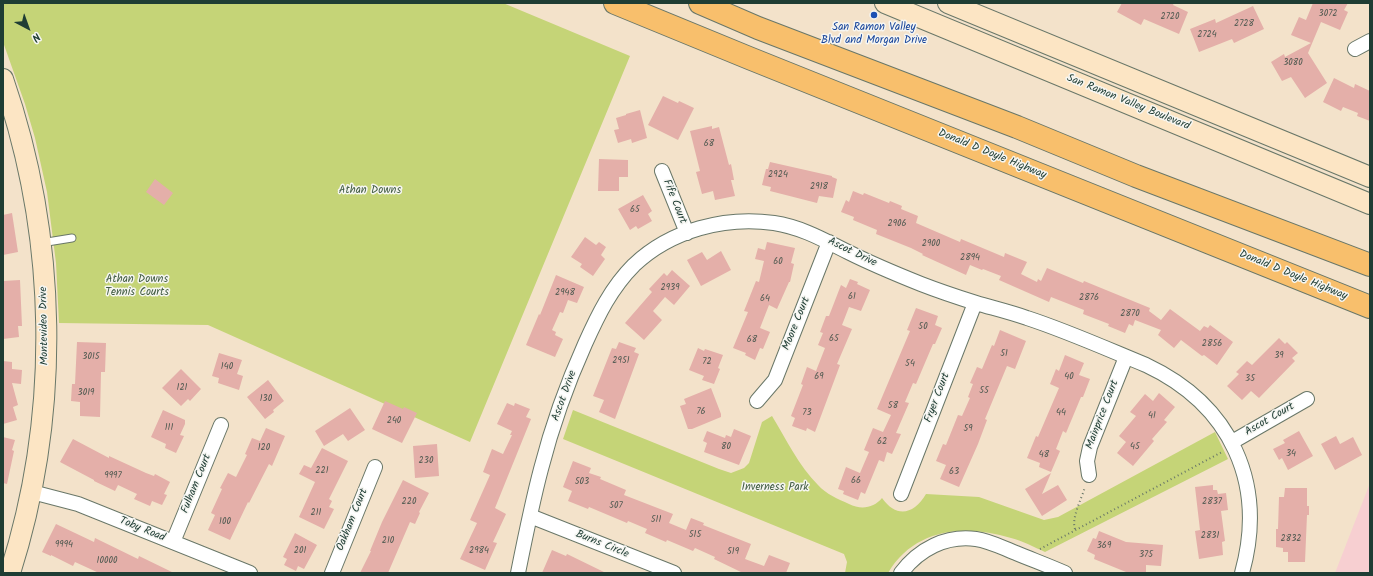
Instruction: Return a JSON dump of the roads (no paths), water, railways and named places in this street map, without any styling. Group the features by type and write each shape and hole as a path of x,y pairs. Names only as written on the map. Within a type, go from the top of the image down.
{"highway":[{"name":"Donald D Doyle Highway","path":"615,3 1370,307"},
{"path":"700,3 758,28 1018,127 1136,176 1370,265"}],"main road":[{"name":"San Ramon Valley Boulevard","path":"948,3 1370,177"},
{"name":"San Ramon Valley Boulevard","path":"895,5 1370,204"},
{"name":"Montevideo Drive","path":"3,79 16,120 30,174 41,243 46,309 46,369 40,436 32,492 10,573"}],"street":[{"path":"1355,48 1370,41"},
{"name":"Fife Court","path":"662,171 687,233"},
{"name":"Ascot Drive","path":"518,573 541,467 559,409 580,356 604,304 622,279 635,265 657,248 687,233 702,228 732,222 753,221 775,223 807,232 878,266 923,285 975,303 1027,318 1126,357 1163,373 1178,382 1196,397 1218,422 1233,444 1240,463 1245,481 1250,518 1247,550 1242,573"},
{"name":"Moore Court","path":"757,401 775,380 829,242"},
{"name":"Fryer Court","path":"901,494 975,303"},
{"name":"Mainprice Court","path":"1089,475 1087,461 1090,447 1126,357"},
{"name":"Ascot Court","path":"1233,444 1307,399"},
{"name":"Fulham Court","path":"173,542 220,425"},
{"name":"Oakham Court","path":"332,573 375,467"},
{"name":"Toby Road","path":"32,492 78,504 250,573"},
{"name":"Burns Circle","path":"530,516 674,573"},
{"path":"901,573 913,559 926,550 940,543 953,539 976,539 989,542 1065,573"}],"lane":[{"path":"41,243 72,238"}],"place":[{"name":"San Ramon Valley Blvd and Morgan Drive","path":"874,15"}],"park label":[{"name":"Athan Downs","path":"370,191"},
{"name":"Athan Downs Tennis Courts","path":"137,286"},
{"name":"Inverness Park","path":"775,488"}]}
